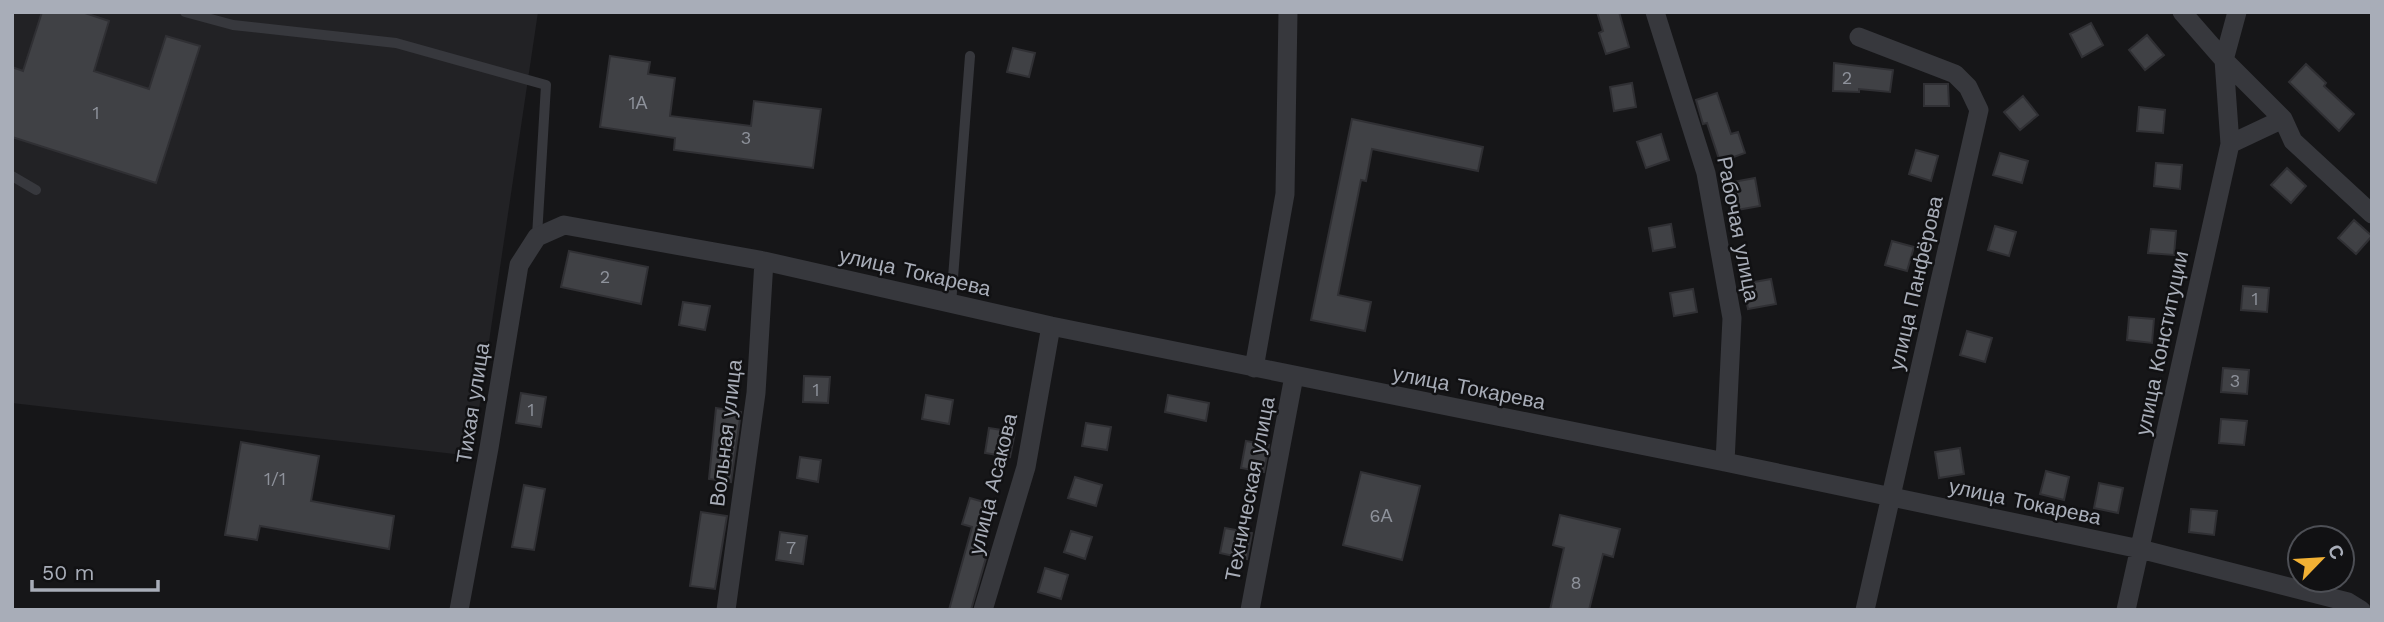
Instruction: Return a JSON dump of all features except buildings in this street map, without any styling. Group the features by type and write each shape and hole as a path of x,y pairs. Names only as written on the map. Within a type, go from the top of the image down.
{"street":[{"name":"Техническая улица","path":"1254,368 1285,194 1288,12"},
{"name":"Рабочая улица","path":"1655,12 1706,173 1732,318 1726,462"},
{"path":"2182,12 2224,60 2284,119 2293,141 2372,214"},
{"name":"улица Конституции","path":"2126,610 2230,144 2224,60 2237,12"},
{"name":"улица Панфёрова","path":"1859,37 1955,74 1968,86 1979,110 1866,610"},
{"path":"2230,144 2284,119"},
{"name":"улица Токарева","path":"537,237 564,225 764,261 1051,326 1726,462 2140,549 2372,609"},
{"name":"Тихая улица","path":"459,610 519,265 537,237"},
{"name":"Вольная улица","path":"726,610 757,393 764,261"},
{"name":"улица Асакова","path":"983,610 1026,467 1051,326"},
{"name":"Техническая улица","path":"1250,610 1294,376"}],"lane":[{"path":"185,12 233,25 396,43 546,85 537,237"},
{"path":"951,304 970,56"},
{"path":"12,176 36,190"}],"shaded area":[{"path":"12,12 538,12 472,456 12,403"}]}
